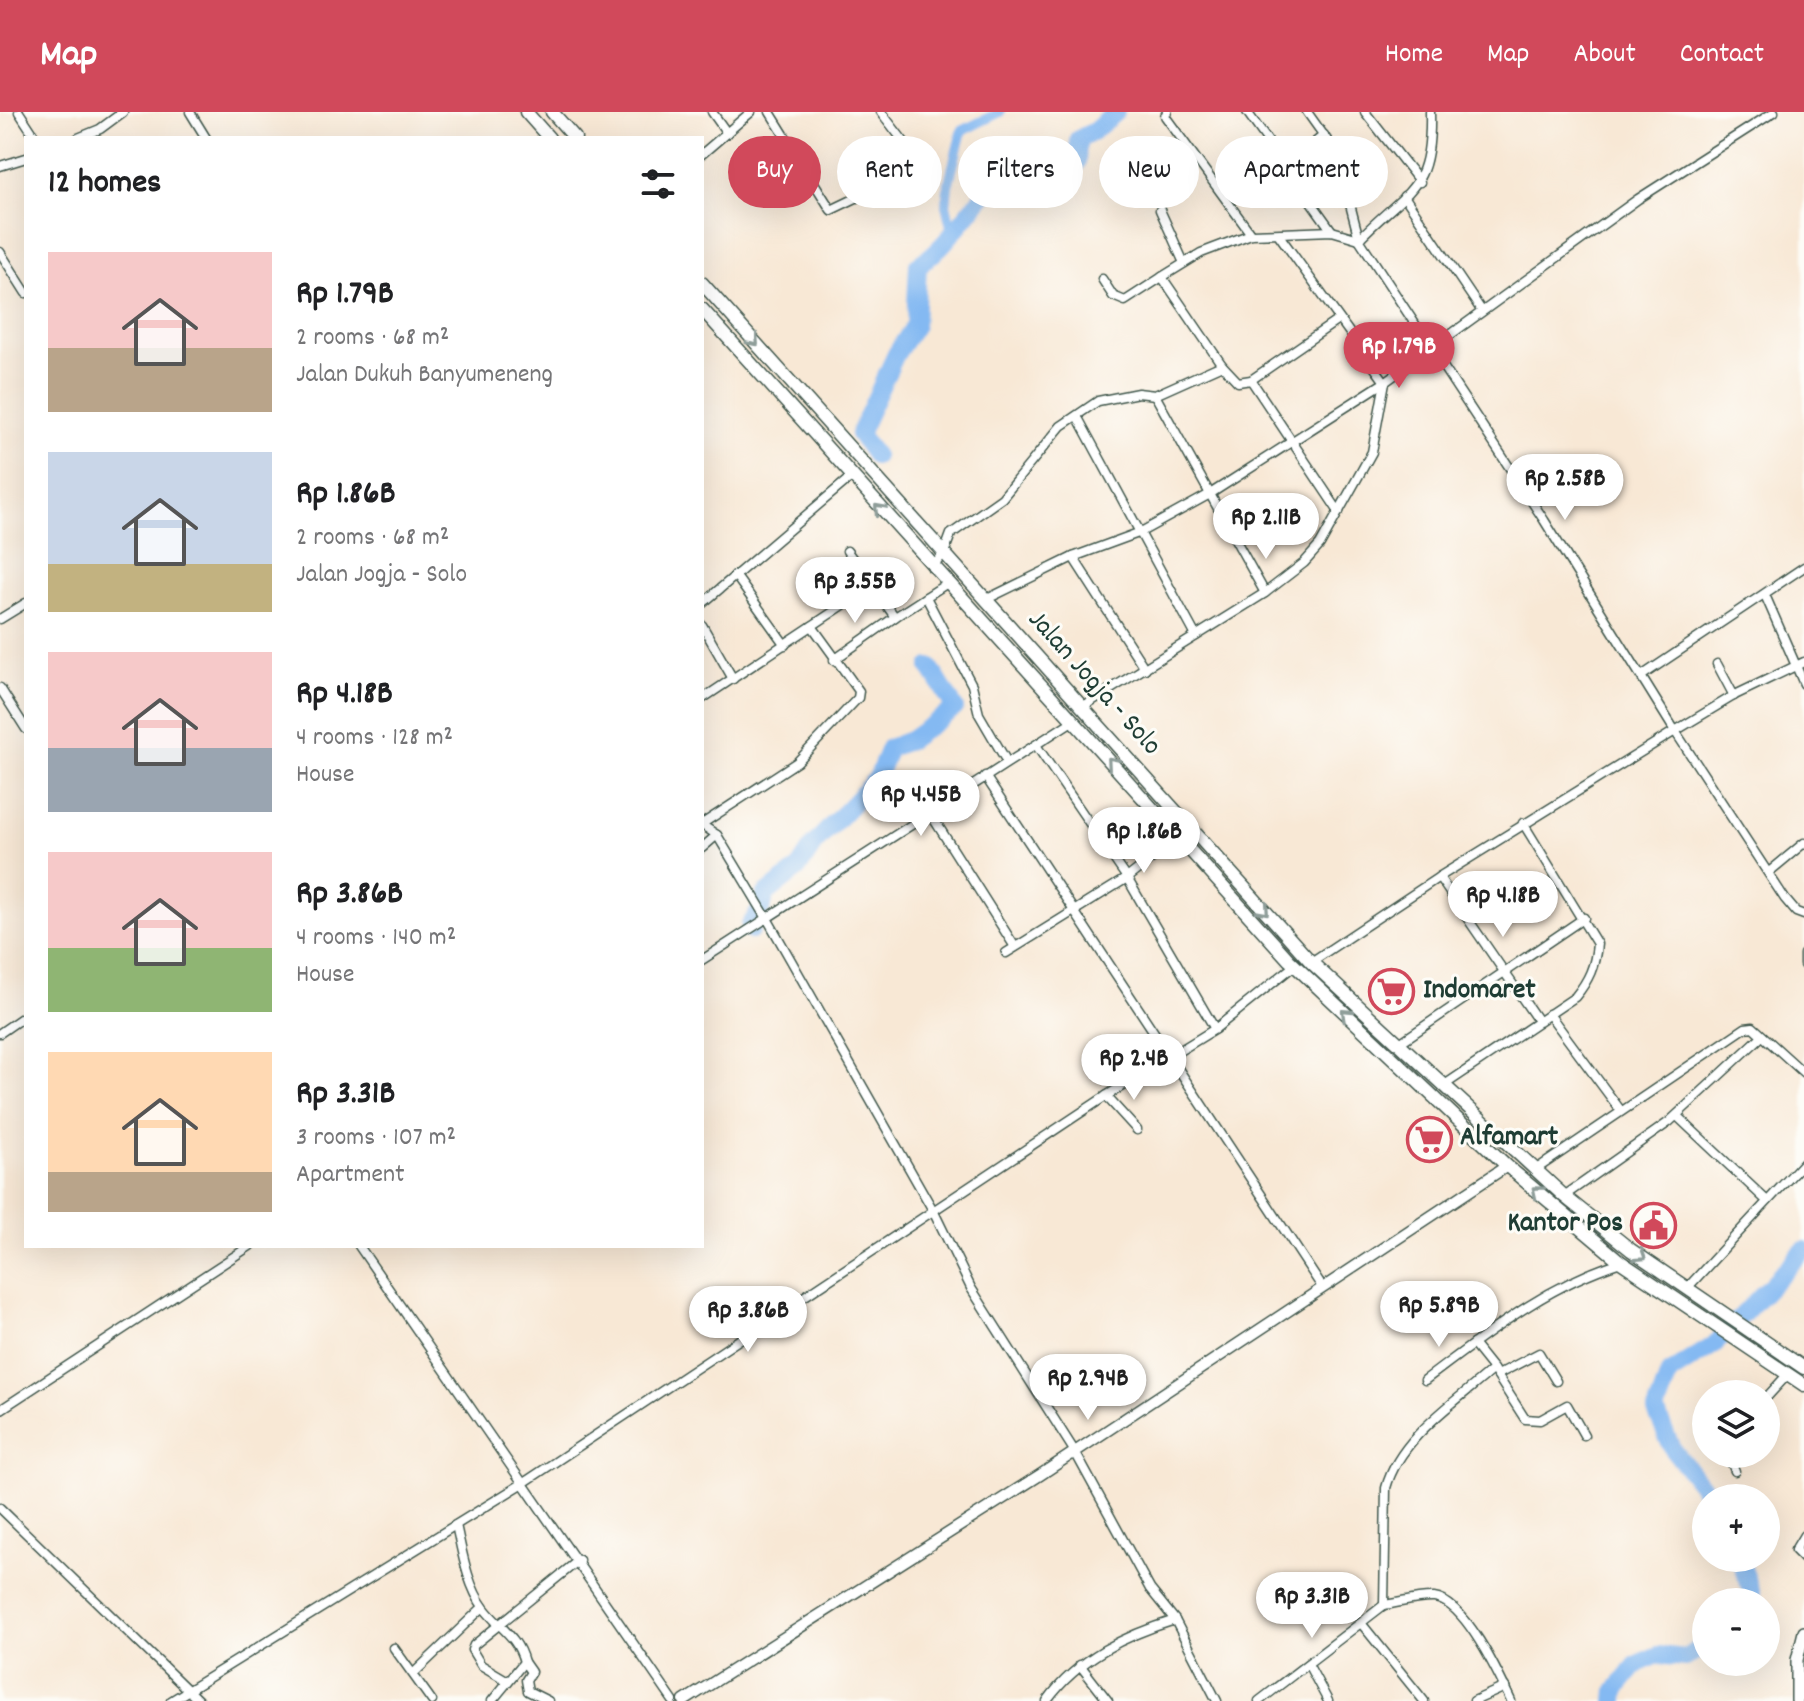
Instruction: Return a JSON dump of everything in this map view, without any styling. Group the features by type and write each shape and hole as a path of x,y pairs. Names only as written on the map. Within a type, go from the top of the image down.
{"highway":[{"path":"526,112 547,136"},
{"path":"552,112 573,136"},
{"name":"Jalan Jogja - Solo","path":"704,285 1311,962 1442,1087 1564,1196 1631,1250 1689,1286 1716,1315"},
{"name":"Jalan Jogja - Solo","path":"704,311 946,584 1075,719 1295,965 1507,1166 1621,1262 1716,1315 1756,1343 1804,1368"},
{"name":"Jalan Jogja - Solo","path":"1756,1343 1804,1385"}],"main road":[{"path":"1797,1701 1797,1660 1804,1632"}],"street":[{"path":"19,112 35,136"},
{"path":"83,136 100,129 123,112"},
{"path":"190,112 205,136"},
{"path":"712,112 727,133"},
{"path":"704,152 751,112"},
{"path":"770,112 831,210 919,168 918,160 881,112"},
{"path":"1167,112 1165,116 1175,135 1251,234"},
{"path":"1247,112 1264,136"},
{"path":"1307,112 1342,167 1359,239 1431,346 1790,906 1804,915"},
{"path":"1365,112 1420,182"},
{"path":"1359,239 1420,182 1428,163 1430,112"},
{"path":"985,600 1073,557 1141,532 1210,494 1385,382 1638,199 1774,112"},
{"path":"100,129 105,136"},
{"path":"0,166 24,159"},
{"path":"1404,196 1481,310"},
{"path":"1316,208 1332,231"},
{"path":"1160,210 1184,263"},
{"path":"1102,279 1113,296 1125,301 1184,263 1228,241 1251,234 1332,231 1359,239"},
{"path":"1082,707 1265,593 1304,563 1320,545 1372,452 1385,382 1358,339 1338,320 1279,235"},
{"path":"0,252 24,290"},
{"path":"1162,277 1222,365 1238,382 1251,380 1338,320"},
{"path":"932,568 944,553 951,534 1002,498 1040,448 1098,401 1119,396 1155,395 1222,365"},
{"path":"1251,380 1339,512"},
{"path":"1155,395 1265,593"},
{"path":"1077,416 1196,636"},
{"path":"704,602 851,477"},
{"path":"847,551 895,617"},
{"path":"1073,557 1145,669"},
{"path":"1643,675 1804,567"},
{"path":"735,575 785,645"},
{"path":"834,660 946,584"},
{"path":"704,698 872,586"},
{"path":"1765,595 1800,664 1804,684"},
{"path":"926,597 972,685 979,714 1007,762"},
{"path":"0,619 24,604"},
{"path":"704,823 792,766 821,732 851,708 859,691 812,626"},
{"path":"704,628 733,679"},
{"path":"1717,664 1734,696"},
{"path":"1311,962 1523,823 1734,696 1800,664"},
{"path":"0,688 24,726"},
{"path":"704,959 1075,719"},
{"path":"1036,745 1127,878 1215,1029"},
{"path":"985,776 1322,1287"},
{"path":"930,813 1015,947"},
{"path":"1442,1087 1575,997 1587,983 1595,964 1597,944 1584,918 1523,823"},
{"path":"704,825 717,835 768,920 934,1212 971,1288 1075,1452 1150,1589 1175,1620 1217,1701"},
{"path":"704,846 717,835"},
{"path":"1006,953 1127,878 1179,837"},
{"path":"1769,872 1804,843"},
{"path":"1439,877 1538,1021"},
{"path":"1397,1044 1584,918"},
{"path":"1804,954 1804,965"},
{"path":"171,1701 525,1482 1106,1096 1215,1029 1295,965"},
{"path":"1549,1014 1621,1111"},
{"path":"0,1033 24,1016"},
{"path":"1535,1170 1732,1035 1753,1027 1804,1073"},
{"path":"1564,1196 1677,1116 1762,1036"},
{"path":"1106,1096 1137,1130"},
{"path":"1677,1116 1767,1201"},
{"path":"1689,1286 1804,1162"},
{"path":"684,1701 1075,1452 1507,1166"},
{"path":"0,1410 247,1248"},
{"path":"360,1248 579,1560 673,1701"},
{"path":"1425,1380 1552,1289 1621,1262"},
{"path":"1473,1344 1525,1419 1540,1420 1567,1405 1584,1435"},
{"path":"1384,1605 1386,1502 1391,1471 1402,1451 1495,1372 1538,1353 1556,1381"},
{"path":"1780,1383 1788,1374"},
{"path":"0,1508 199,1701"},
{"path":"456,1525 464,1562 483,1607 520,1647 531,1672 526,1680 528,1691 548,1701"},
{"path":"1804,1535 1795,1550 1804,1559"},
{"path":"508,1681 481,1665 472,1650 499,1622 579,1560"},
{"path":"1259,1701 1384,1605 1434,1598 1452,1605 1468,1623 1511,1701"},
{"path":"414,1673 483,1607"},
{"path":"1047,1701 1080,1665 1121,1640 1175,1620"},
{"path":"1361,1623 1424,1701"},
{"path":"394,1648 432,1701"},
{"path":"492,1701 524,1662"},
{"path":"1308,1664 1328,1701"},
{"path":"1080,1665 1108,1701"},
{"path":"1474,1701 1505,1687"}],"waterway":[{"path":"952,231 946,205 962,131 1000,112"},
{"path":"875,456 859,434 896,354 915,325 918,265 947,239 991,187 1003,189 1032,177 1056,177 1071,170 1077,163 1078,139 1094,131 1116,112"},
{"path":"751,931 750,925 763,906 765,895 798,869 814,844 877,778 889,748 910,740 955,708 930,667"},
{"path":"1700,1484 1672,1448 1656,1411 1669,1374 1714,1345 1804,1250"},
{"path":"1744,1572 1750,1588"},
{"path":"1615,1701 1616,1690 1637,1664 1658,1655 1686,1658 1692,1654"}],"place":[{"name":"Indomaret","path":"1392,992"},
{"name":"Alfamart","path":"1429,1139"},
{"name":"Kantor Pos","path":"1654,1225"}]}
